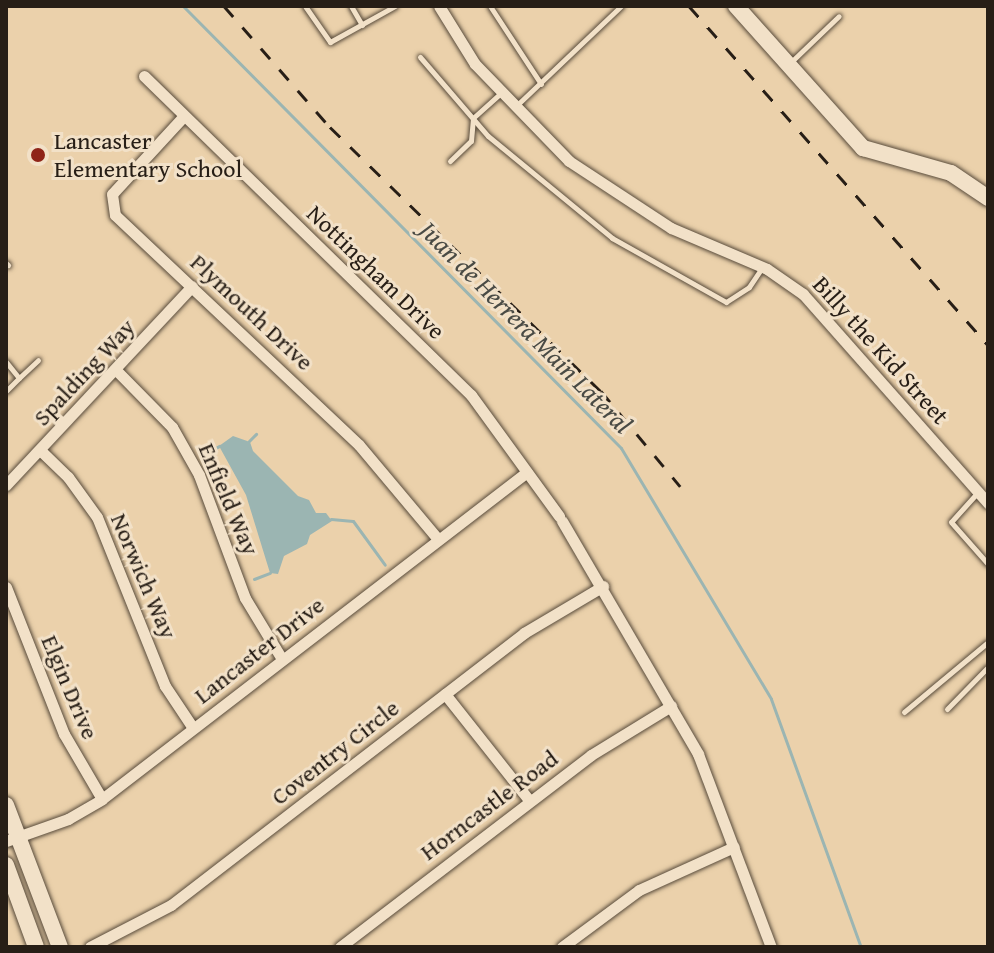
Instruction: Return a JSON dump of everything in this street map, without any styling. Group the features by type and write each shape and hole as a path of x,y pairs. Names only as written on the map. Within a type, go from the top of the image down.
{"street":[{"name":"Billy the Kid Street","path":"439,6 513,108 569,161 621,200 671,228 763,267 797,289 830,322 988,503"},
{"path":"736,6 863,148 951,173 988,198"},
{"name":"Nottingham Drive","path":"144,76 182,118 471,395 561,518 603,586"},
{"name":"Plymouth Drive","path":"182,118 125,178 110,204 115,215 359,445 438,539"},
{"name":"Spalding Way","path":"6,485 192,286"},
{"name":"Enfield Way","path":"116,370 172,427 199,475 245,598 282,659"},
{"name":"Norwich Way","path":"40,450 68,477 97,517 165,686 193,728"},
{"name":"Lancaster Drive","path":"12,839 68,819 102,799 527,472"},
{"path":"603,586 704,768 771,947"},
{"name":"Coventry Circle","path":"90,947 183,897 524,633 603,586"},
{"name":"Elgin Drive","path":"6,587 64,734 102,799"},
{"path":"445,694 529,800"},
{"name":"Horncastle Road","path":"340,947 529,800 671,706"},
{"path":"6,805 12,839 60,947"},
{"path":"562,947 639,890 734,847"},
{"path":"6,865 36,947"}],"lane":[{"path":"305,6 330,42 386,8 395,6"},
{"path":"351,6 362,25"},
{"path":"490,6 541,84"},
{"path":"513,108 621,6"},
{"path":"788,66 839,16"},
{"path":"420,57 473,118 563,203 612,238 720,300 731,301 763,267"},
{"path":"450,161 471,141 473,118 501,93"},
{"path":"6,391 38,360"},
{"path":"6,362 19,378"},
{"path":"978,492 950,520 988,564"},
{"path":"904,712 988,642"},
{"path":"947,709 988,667"}],"water":[{"path":"233,436 250,442 253,451 298,496 309,500 316,513 326,513 332,521 310,535 307,544 284,556 278,574 270,573 246,495 219,446"}],"waterway":[{"name":"Juan de Herrera Main Lateral","path":"183,6 621,448 771,699 861,947"},
{"path":"249,441 256,434"},
{"path":"201,456 219,446"},
{"path":"331,519 353,521 385,565"},
{"path":"254,579 270,573"}],"railway":[{"path":"224,6 330,127 601,391 680,486"},
{"path":"689,6 988,345"}],"place":[{"name":"Lancaster Elementary School","path":"38,155"}]}
